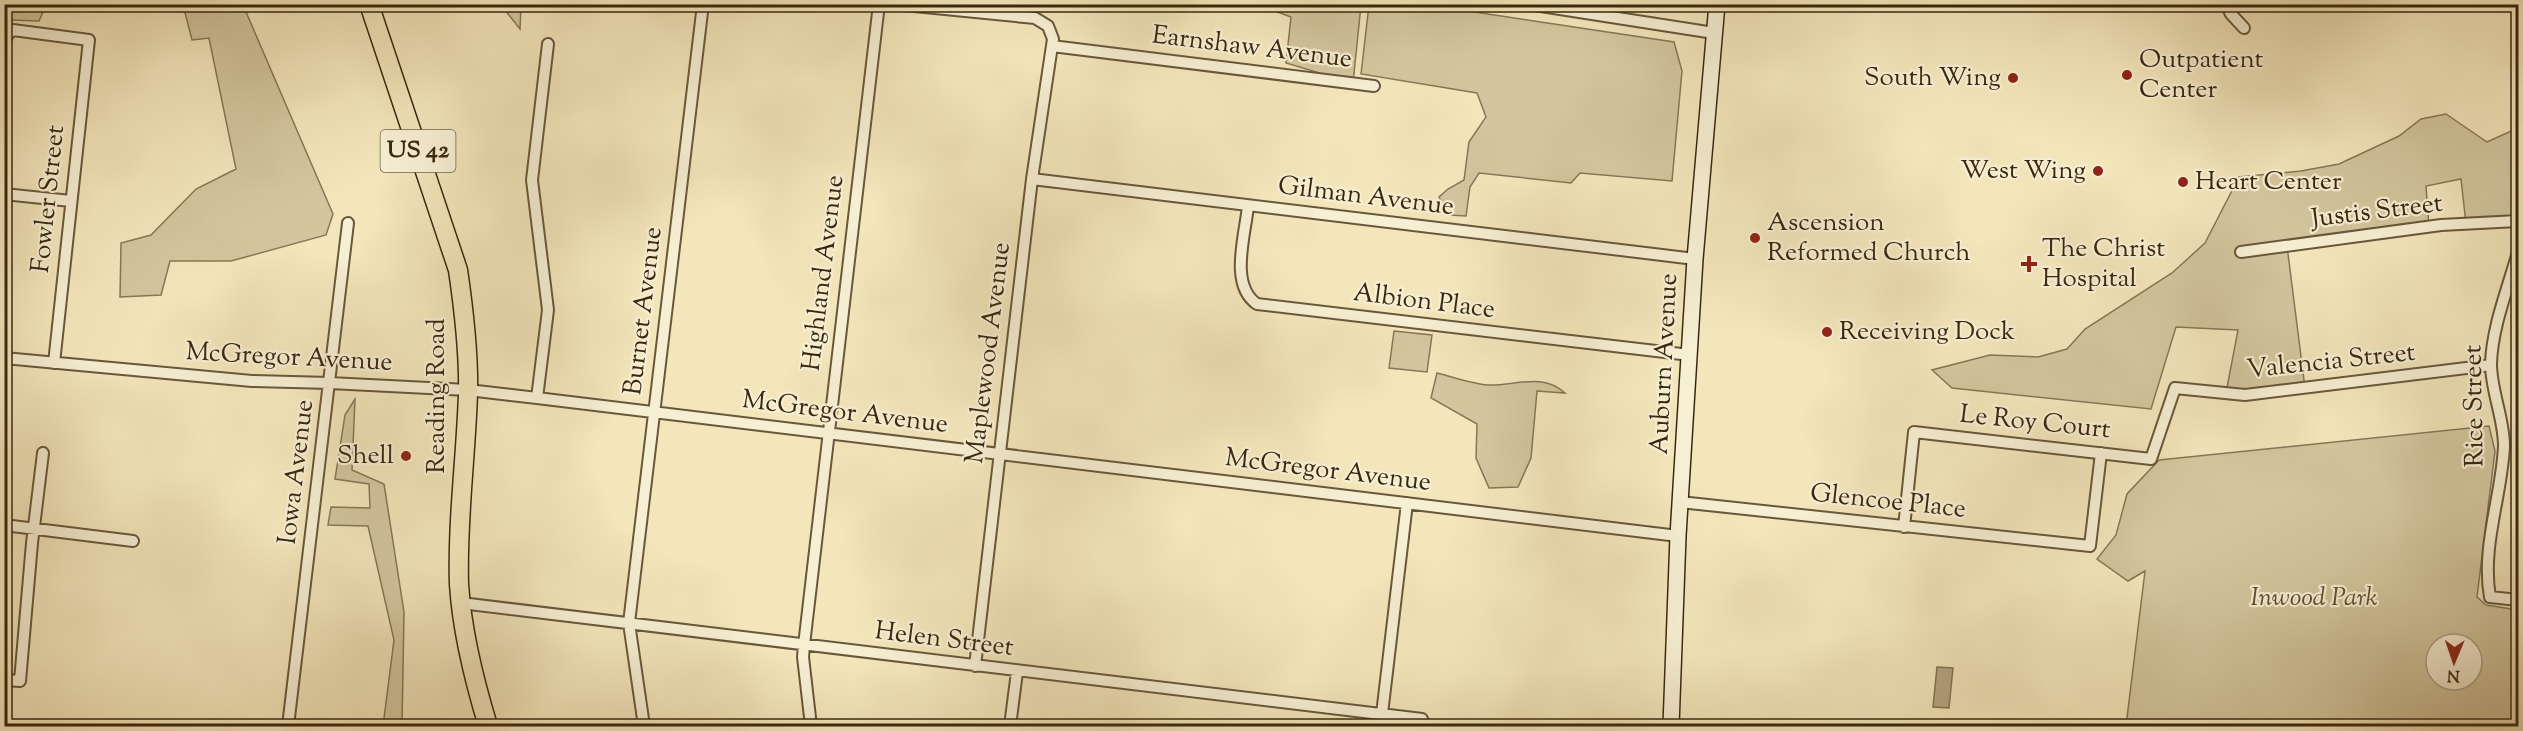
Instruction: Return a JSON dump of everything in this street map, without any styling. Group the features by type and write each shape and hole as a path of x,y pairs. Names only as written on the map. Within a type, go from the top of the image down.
{"main road":[{"name":"Reading Road","path":"369,4 458,270 466,334 468,390 458,543 461,603 474,676 488,726"},
{"name":"Auburn Avenue","path":"1671,726 1678,536 1695,259 1717,4"}],"street":[{"name":"Burnet Avenue","path":"645,726 629,623 704,4"},
{"name":"Highland Avenue","path":"812,726 803,657 804,645 879,4"},
{"path":"894,4 1035,18 1042,21 1052,32 1052,46"},
{"path":"1528,4 1714,33"},
{"path":"2226,4 2231,14 2244,28"},
{"name":"Fowler Street","path":"4,46 8,35 13,30 89,40 54,363"},
{"path":"537,398 548,310 532,180 548,44"},
{"name":"Earnshaw Avenue","path":"1052,46 1374,86"},
{"name":"Maplewood Avenue","path":"975,666 1032,179 1052,46"},
{"name":"Gilman Avenue","path":"1032,179 1695,259"},
{"path":"4,194 70,201"},
{"name":"Albion Place","path":"1248,206 1240,275 1244,293 1257,304 1690,355"},
{"name":"Justis Street","path":"2241,252 2441,225 2518,221"},
{"name":"Iowa Avenue","path":"288,726 348,223"},
{"name":"Rice Street","path":"2518,252 2494,336 2491,365 2502,420 2504,446 2488,572 2490,597 2518,600"},
{"name":"McGregor Avenue","path":"4,358 252,381 468,390 1678,536"},
{"name":"Valencia Street","path":"2151,459 2175,388 2245,395 2491,365"},
{"name":"Le Roy Court","path":"1904,526 1914,432 2151,459"},
{"path":"4,680 20,681 43,453"},
{"name":"Glencoe Place","path":"1680,502 2090,546 2100,453"},
{"path":"1382,714 1407,503"},
{"path":"4,525 133,541"},
{"name":"Helen Street","path":"461,603 1017,672 1422,719"},
{"path":"1010,726 1017,672"}],"green space":[{"path":"5,4 46,5 39,21 9,20 5,26"},
{"path":"183,5 243,5 333,214 326,235 231,261 170,261 161,295 120,297 121,243 151,235 196,189 236,169 209,38 192,40"},
{"path":"501,5 521,5 520,29"},
{"path":"1259,5 1361,5 1353,83 1286,63 1291,17"},
{"path":"1369,5 1428,5 1674,42 1682,71 1672,181 1580,173 1571,183 1479,173 1470,187 1466,216 1448,215 1439,197 1464,180 1469,142 1486,117 1477,93 1361,74"},
{"path":"2446,114 2487,142 2518,128 2518,221 2466,224 2461,179 2426,186 2429,227 2287,246 2305,388 2226,393 2238,330 2176,327 2151,409 1952,388 1932,370 1990,355 2038,357 2067,349 2085,329 2172,273 2205,243 2239,177 2301,171 2339,164 2399,136 2421,119"},
{"path":"1394,331 1432,335 1427,372 1389,368"},
{"path":"1437,373 1488,385 1547,383 1565,393 1537,391 1531,458 1518,487 1489,488 1476,458 1477,424 1431,398"},
{"path":"355,399 352,470 384,484 404,612 402,726 383,726 394,640 368,526 328,525 331,507 370,508 369,484 335,479 345,415"},
{"name":"Inwood Park","path":"2489,426 2495,451 2477,597 2486,605 2518,610 2518,726 2126,726 2145,571 2128,581 2097,559 2116,535 2127,494 2159,460"}],"shaded area":[{"path":"1937,667 1953,668 1949,708 1933,707"}],"place":[{"name":"Outpatient Center","path":"2127,75"},
{"name":"South Wing","path":"2013,78"},
{"name":"West Wing","path":"2098,171"},
{"name":"Heart Center","path":"2183,182"},
{"name":"Ascension Reformed Church","path":"1755,238"},
{"name":"The Christ Hospital","path":"2029,264"},
{"name":"Receiving Dock","path":"1827,332"},
{"name":"Shell","path":"406,456"}]}
